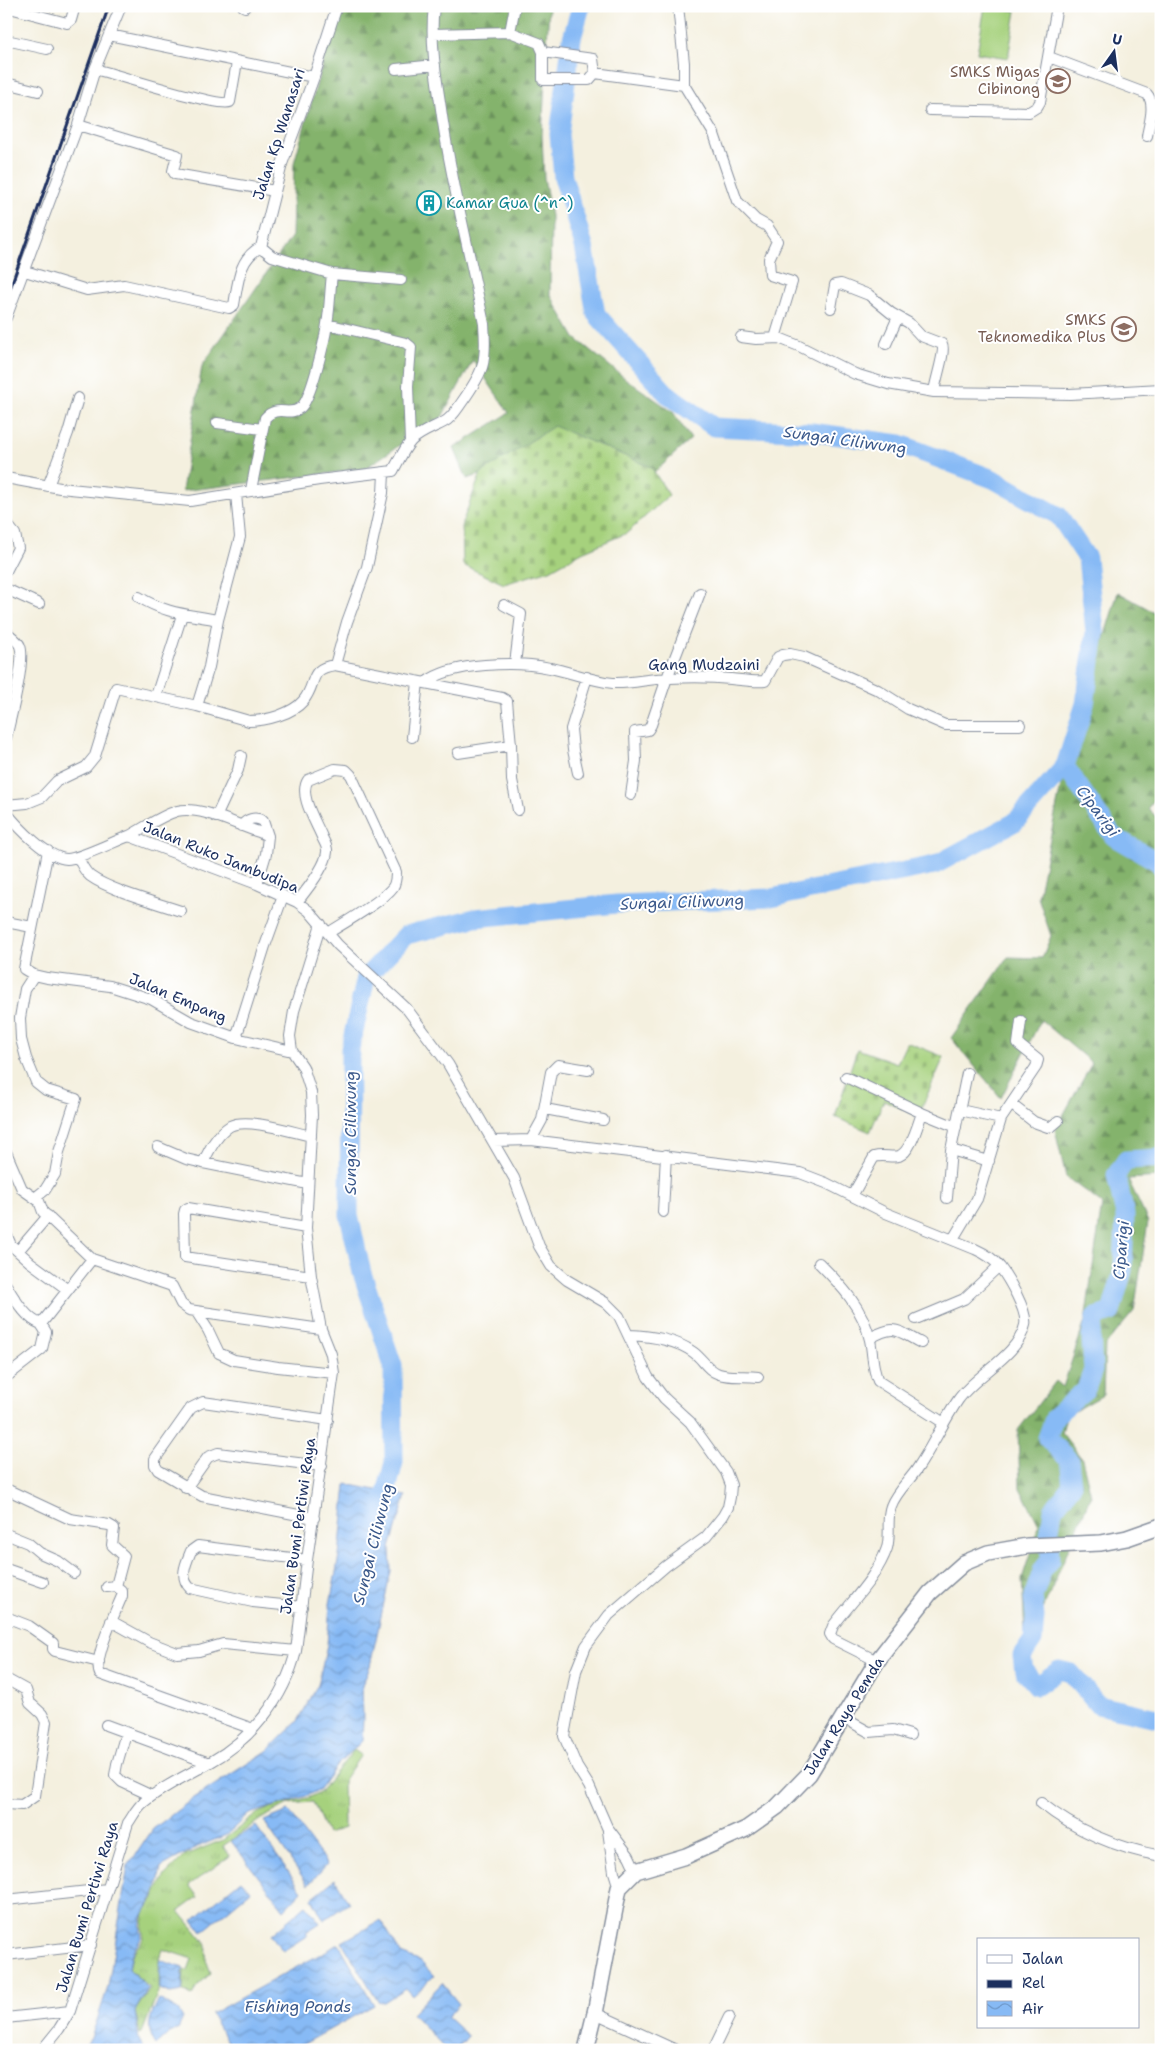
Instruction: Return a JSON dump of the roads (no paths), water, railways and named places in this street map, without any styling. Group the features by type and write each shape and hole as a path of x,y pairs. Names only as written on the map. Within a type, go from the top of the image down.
{"main road":[{"name":"Jalan Raya Pemda","path":"619,1888 636,1871 686,1856 746,1829 778,1807 809,1774 877,1661 930,1593 964,1563 988,1552 1027,1546 1102,1543 1127,1538 1161,1526"},
{"path":"589,2049 619,1888"}],"street":[{"path":"6,6 30,9 67,22 71,20 75,6"},
{"path":"6,318 78,125 95,68 121,6"},
{"name":"Jalan Kp Wanasari","path":"261,247 274,191 337,6"},
{"path":"6,478 48,486 176,501 204,500 251,490 393,471 410,442 426,430 445,422 452,416 479,378 484,368 486,355 484,324 446,144 435,66 434,6"},
{"path":"510,32 516,6"},
{"path":"678,6 684,63 684,85 714,134 737,201 756,220 767,226 777,241 769,259 770,275 792,282 775,338"},
{"path":"930,110 1029,112 1037,107 1040,102 1049,58 1057,6"},
{"path":"433,34 510,32 539,43 543,52 543,80 592,76 684,85"},
{"path":"109,35 314,78"},
{"path":"6,40 47,49"},
{"path":"543,52 593,59 592,76"},
{"path":"1049,58 1147,94 1151,98 1152,104 1148,136"},
{"path":"95,68 207,101 227,104 232,96 237,62"},
{"path":"396,69 435,66"},
{"path":"6,83 38,92"},
{"path":"78,125 177,155 175,174 274,191"},
{"path":"25,271 87,290 124,285 227,308 234,305 244,262 249,255 261,247 272,256 332,274 401,280"},
{"path":"251,490 265,418 270,413 276,411 300,409 306,402 327,324 332,274"},
{"path":"831,308 835,285 841,284 869,295 909,323 922,336 939,342 944,346 934,392"},
{"path":"886,344 898,317"},
{"path":"327,324 409,344 411,350 408,386 410,442"},
{"path":"740,337 756,340 775,338 799,346 841,368 870,380 934,392 1070,394 1161,390"},
{"path":"48,486 68,433 78,398"},
{"path":"218,423 262,429"},
{"path":"335,665 367,567 382,498 384,473"},
{"path":"197,706 240,537 236,494"},
{"path":"6,523 15,534 18,548 6,571"},
{"path":"6,589 39,604"},
{"path":"631,795 636,761 635,732 637,730 646,731 650,729 667,678 700,593"},
{"path":"139,597 150,604 182,615 218,620"},
{"path":"504,605 520,614 515,664"},
{"path":"156,696 182,615"},
{"path":"6,632 19,644 22,652 20,672 6,738"},
{"name":"Gang Mudzaini","path":"421,682 456,670 515,664 550,668 613,683 667,678 765,681 778,658 783,654 790,654 804,657 878,690 908,709 944,725 1020,725"},
{"path":"6,805 27,804 42,797 57,781 91,763 95,756 116,688 197,706 249,721 271,719 297,706 303,700 318,671 324,667 335,665 505,700 508,706 512,780 518,810"},
{"path":"578,773 571,729 587,677"},
{"path":"412,737 421,682"},
{"path":"458,753 511,746"},
{"path":"216,817 238,770 241,756"},
{"path":"297,902 324,862 327,852 318,825 304,796 305,784 308,780 335,769 346,770 351,774 396,872 396,881 392,888 362,912 328,933"},
{"path":"129,836 168,814 178,811 200,812 268,836 266,854 256,884"},
{"name":"Jalan Ruko Jambudipa","path":"6,812 22,830 56,856 67,859 78,857 129,836 256,884 297,902 310,911 338,945 407,1009 425,1031 448,1064 514,1178 539,1246 551,1266 567,1280 606,1303 619,1316 630,1335 636,1354 648,1377 664,1398 690,1422 726,1472 731,1485 730,1497 723,1516 706,1537 666,1566 609,1615 586,1646 576,1671 564,1736 577,1768 589,1786 607,1827"},
{"path":"36,1198 45,1190 55,1174 59,1152 76,1099 46,1090 36,1082 26,1058 21,1039 20,1018 25,989 34,975 24,969 48,851"},
{"path":"78,857 83,868 90,876 132,894 181,911"},
{"path":"236,1038 283,896"},
{"path":"6,922 32,927"},
{"name":"Jalan Bumi Pertiwi Raya","path":"42,2050 59,2029 70,2011 107,1889 121,1852 128,1823 143,1802 229,1750 253,1729 282,1690 293,1664 334,1373 331,1354 321,1329 311,1276 306,1228 311,1136 311,1092 303,1067 292,1051 290,1036 294,1011 320,924"},
{"name":"Jalan Empang","path":"34,975 110,986 151,999 191,1022 236,1038 292,1051"},
{"path":"953,1239 977,1199 1001,1118 1034,1073 1038,1060 1018,1044 1020,1021"},
{"path":"531,1140 542,1120 551,1072 554,1068 558,1065 588,1070"},
{"path":"947,1198 951,1150 968,1073"},
{"path":"846,1077 956,1127"},
{"path":"1012,1105 1040,1125 1052,1126 1058,1121"},
{"path":"545,1109 603,1120"},
{"path":"960,1110 1001,1118"},
{"path":"852,1196 874,1157 880,1155 899,1156 906,1152 922,1113"},
{"path":"203,1163 210,1148 223,1132 239,1123 311,1136"},
{"path":"493,1141 531,1140 666,1155 800,1173 886,1213 953,1239 988,1256 999,1266 1014,1291 1026,1318 1020,1339 1009,1352 966,1389 916,1471 900,1490 890,1507 886,1549 872,1577 833,1626 830,1634 833,1639 877,1661"},
{"path":"158,1147 186,1159 308,1184"},
{"path":"951,1150 989,1161"},
{"path":"6,1152 22,1190 36,1198 48,1216 92,1259 172,1286 181,1304 196,1311 321,1329"},
{"path":"663,1212 666,1155"},
{"path":"306,1228 188,1208 184,1214 185,1257 311,1276"},
{"path":"18,1251 48,1216"},
{"path":"6,1234 18,1251 68,1290"},
{"path":"41,1324 92,1259"},
{"path":"819,1263 840,1283 860,1312 870,1338 874,1373 878,1381 944,1423"},
{"path":"916,1319 964,1300 999,1266"},
{"path":"6,1285 31,1319 41,1324 46,1332 42,1349 6,1376"},
{"path":"196,1311 219,1353 234,1360 278,1368 334,1373"},
{"path":"870,1338 888,1329 896,1330 921,1343"},
{"path":"630,1335 652,1336 682,1345 694,1353 709,1370 719,1374 758,1377"},
{"path":"314,1518 202,1496 158,1470 155,1465 155,1459 191,1408 203,1402 328,1420"},
{"path":"186,1488 208,1457 218,1453 322,1466"},
{"path":"6,1489 70,1519 114,1528 112,1545 124,1556 111,1586 122,1591 122,1596 99,1662 98,1670 100,1674 106,1678 253,1729"},
{"path":"6,1534 28,1543 40,1553 58,1561 74,1573"},
{"path":"302,1607 253,1602 190,1588 184,1579 184,1573 190,1550 198,1546 307,1560"},
{"path":"6,1569 44,1582"},
{"path":"6,1617 28,1626 53,1642 53,1649 55,1651 99,1662"},
{"path":"112,1622 149,1642 178,1653 199,1651 223,1644 296,1651"},
{"path":"6,1679 26,1690 30,1703 42,1714 46,1722 35,1796 22,1805 6,1804"},
{"path":"842,1717 869,1732 893,1730 910,1735"},
{"path":"106,1725 209,1763"},
{"path":"126,1733 117,1764 116,1775 122,1782 152,1796"},
{"path":"1041,1803 1058,1816 1097,1837 1161,1856"},
{"path":"607,1827 629,1856 636,1871"},
{"path":"607,1827 614,1872 619,1888"},
{"path":"6,1900 107,1889"},
{"path":"6,1955 91,1945"},
{"path":"6,2018 70,2011"},
{"path":"596,2013 676,2050"},
{"path":"713,2050 729,2017"}],"water":[{"path":"346,1484 406,1496 390,1548 391,1571 370,1666 362,1685 362,1741 337,1765 320,1789 306,1796 249,1814 226,1835 195,1848 161,1867 156,1891 142,1918 142,1937 131,1955 129,1969 148,1988 135,2011 139,2040 145,2050 82,2050 91,2038 108,1987 128,1866 153,1829 191,1800 267,1751 298,1721 318,1685 327,1645 330,1604 339,1556"},
{"path":"289,1811 327,1864 308,1885 264,1821"},
{"path":"256,1826 302,1891 284,1910 231,1841"},
{"path":"335,1879 349,1903 324,1920 312,1898"},
{"path":"241,1880 251,1891 202,1932 193,1920"},
{"path":"306,1905 320,1923 306,1932 308,1935 283,1951 271,1935"},
{"path":"381,1920 401,1954 421,1962 434,1976 413,1996 406,1988 384,2002 379,2002 342,1942"},
{"name":"Fishing Ponds","path":"339,1944 374,2005 293,2050 232,2050 211,2014"},
{"path":"160,1960 183,1968 182,1991 170,1993 160,1989"},
{"path":"442,1983 459,2004 447,2017 468,2036 456,2050 447,2050 412,2014"},
{"path":"159,1999 178,2010 183,2018 178,2029 168,2034 156,2045 150,2032 150,2021"}],"waterway":[{"name":"Sungai Ciliwung","path":"380,1517 394,1462 393,1366 362,1273 349,1215 350,1049 366,977 406,935 475,918 617,904 771,898 935,865 1015,822 1065,766 1085,704 1095,632 1087,558 1059,516 993,479 900,444 811,432 714,427 667,394 596,314 584,246 563,177 559,134 572,38 581,6"},
{"name":"Ciparigi","path":"1065,766 1113,836 1158,862 1161,866"},
{"name":"Ciparigi","path":"1161,1158 1126,1160 1116,1175 1125,1215 1123,1270 1111,1312 1095,1317 1091,1337 1093,1370 1086,1389 1055,1416 1047,1438 1069,1460 1072,1485 1053,1510 1049,1535 1050,1560 1043,1569 1033,1597 1035,1617 1033,1640 1022,1656 1024,1671 1037,1686 1059,1670 1071,1673 1098,1705 1161,1719"}],"railway":[{"path":"6,300 109,6"}],"place":[{"name":"SMKS Migas Cibinong","path":"1058,81"},
{"name":"Kamar Gua (^n^)","path":"429,203"},
{"name":"SMKS Teknomedika Plus","path":"1124,329"}]}
